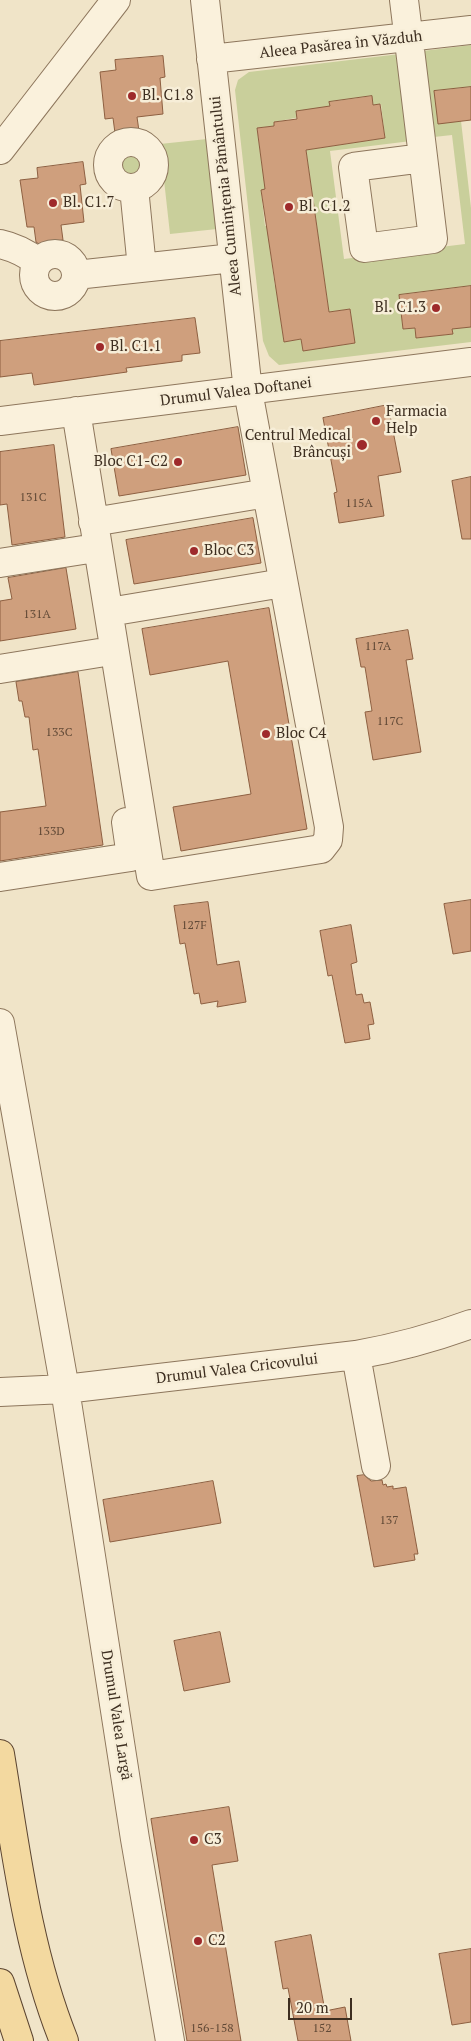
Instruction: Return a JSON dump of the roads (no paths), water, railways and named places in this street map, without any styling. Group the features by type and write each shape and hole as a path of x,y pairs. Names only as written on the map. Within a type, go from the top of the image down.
{"main road":[{"path":"0,1754 31,1937 41,1978 64,2041"},
{"path":"0,1983 19,2041"}],"street":[{"path":"0,150 116,0"},
{"name":"Aleea Cumințenia Pământului","path":"109,612 151,876 321,849 328,840 329,827 248,391 205,0"},
{"path":"404,0 423,158"},
{"name":"Aleea Pasărea în Văzduh","path":"211,59 471,30"},
{"path":"134,188 142,268"},
{"path":"0,244 19,250 38,262 34,275 35,281 38,287 48,295 62,295 68,292 76,275 233,258"},
{"name":"Drumul Valea Doftanei","path":"0,421 471,362"},
{"path":"69,412 93,522 109,612 283,582"},
{"path":"0,877 131,857 83,550 69,412"},
{"path":"93,522 267,493"},
{"path":"0,563 83,550"},
{"path":"0,653 98,646"},
{"path":"0,668 98,646"},
{"name":"Drumul Valea Largă","path":"0,1023 65,1389 135,1839 170,2041"},
{"name":"Drumul Valea Cricovului","path":"0,1392 65,1389 356,1355 430,1339 471,1324"},
{"path":"356,1355 376,1466"}],"place":[{"name":"Bl. C1.8","path":"132,96"},
{"name":"Bl. C1.7","path":"53,203"},
{"name":"Bl. C1.2","path":"289,207"},
{"name":"Bl. C1.3","path":"436,308"},
{"name":"Bl. C1.1","path":"100,347"},
{"name":"Farmacia Help","path":"376,421"},
{"name":"Centrul Medical Brâncuși","path":"362,445"},
{"name":"Bloc C1-C2","path":"178,462"},
{"name":"Bloc C3","path":"194,551"},
{"name":"Bloc C4","path":"266,734"},
{"name":"C3","path":"194,1840"},
{"name":"C2","path":"198,1941"}]}
